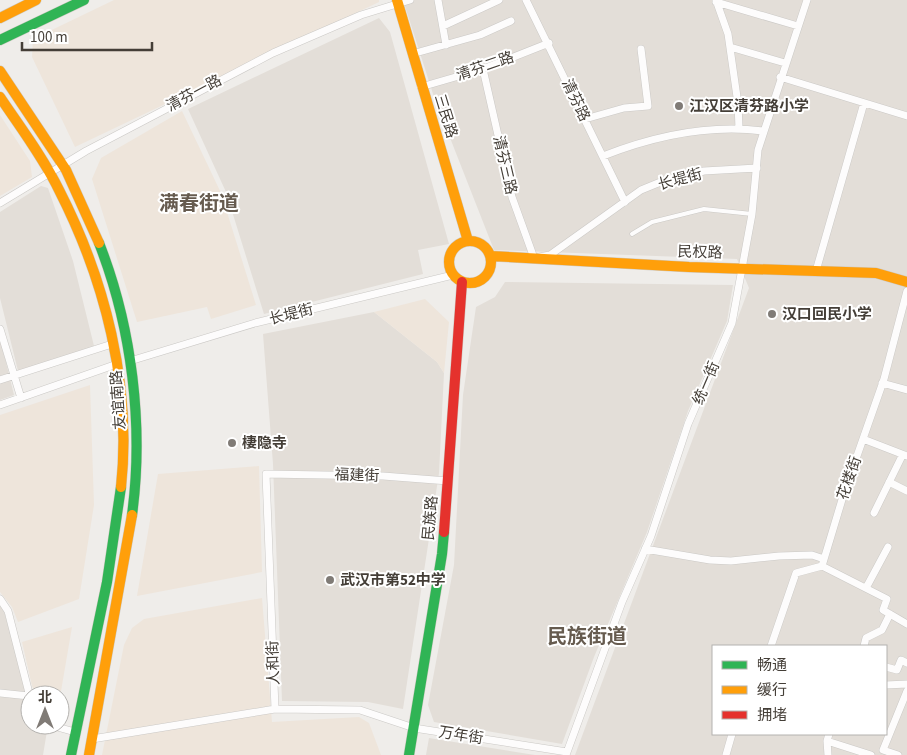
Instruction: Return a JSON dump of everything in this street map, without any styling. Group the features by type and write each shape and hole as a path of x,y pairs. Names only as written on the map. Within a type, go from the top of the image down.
{"main road":[{"path":"0,18 36,0"},
{"path":"0,40 84,0"},
{"name":"三民路","path":"398,3 421,87 468,241"},
{"name":"友谊南路","path":"0,71 62,165 86,212 108,270 121,315 130,361 135,433 135,480 128,540 89,755"},
{"name":"友谊南路","path":"0,97 50,172 79,233 94,272 117,364 122,440 122,474 118,516 71,755"},
{"path":"468,241 481,243 490,256 491,268 487,275 478,282 462,282 453,275 449,268 450,254 454,248 468,241"},
{"name":"民权路","path":"490,256 741,269 876,273 907,282"},
{"name":"民族路","path":"409,755 442,554 462,282"}],"street":[{"name":"清芬一路","path":"0,203 62,165 273,52 361,15 410,0"},
{"path":"438,0 446,45"},
{"path":"443,26 499,0"},
{"name":"清芬路","path":"526,0 586,119 625,202"},
{"name":"统一街","path":"567,753 622,602 645,549 688,424 732,323 752,214 758,150 780,77 807,0"},
{"path":"716,1 798,26"},
{"path":"716,1 728,34 738,104 739,128"},
{"path":"412,54 480,35 511,21"},
{"name":"清芬二路","path":"421,87 483,69 549,44"},
{"path":"730,47 786,63"},
{"path":"586,119 624,108 648,106 640,49"},
{"name":"清芬三路","path":"483,69 512,197 534,258"},
{"path":"780,77 907,116"},
{"path":"816,271 864,103"},
{"path":"603,156 626,147 690,131 739,128 763,130"},
{"name":"长堤街","path":"534,258 550,255 641,190 663,181 704,171 757,168"},
{"name":"长堤街","path":"130,361 255,322 453,275"},
{"name":"花楼街","path":"823,563 844,493 882,383 907,290"},
{"path":"0,329 21,398"},
{"path":"0,380 112,344"},
{"path":"0,405 117,364"},
{"path":"882,383 907,390"},
{"path":"863,438 904,456 874,513"},
{"name":"福建街","path":"266,474 382,476 448,481"},
{"name":"人和街","path":"266,474 274,709"},
{"path":"889,482 907,491"},
{"path":"866,588 888,546"},
{"path":"645,549 710,560 731,561 812,555 887,599 883,610 907,624"},
{"path":"771,645 796,574 823,563"},
{"path":"0,599 8,611 27,685"},
{"path":"864,645 866,638 882,630 890,614"},
{"path":"887,667 897,670 901,660 907,663"},
{"path":"887,685 907,684"},
{"path":"888,730 907,691"},
{"path":"0,693 20,695"},
{"path":"92,739 274,709 360,710 414,728"},
{"name":"万年街","path":"414,728 567,753"},
{"path":"70,731 75,732"},
{"path":"726,755 732,735"},
{"path":"886,735 881,752 898,755"},
{"path":"828,755 828,737 857,753 871,755"}],"lane":[{"path":"632,234 652,222 704,209 752,214"}],"shaded area":[{"path":"114,0 379,0 379,2 75,147 32,57 33,39"},
{"path":"403,0 907,0 907,755 575,755 749,288 737,259 494,250 434,97"},
{"path":"379,18 390,32 449,244 418,250 423,274 264,314 226,192 188,109"},
{"path":"182,111 221,193 256,305 211,319 207,307 137,322 92,179 101,158"},
{"path":"0,115 30,161 32,177 0,196"},
{"path":"41,186 48,188 73,261 95,350 19,375 0,298 0,212"},
{"path":"505,282 733,285 727,321 688,411 647,532 594,657 562,744 434,722 428,705 454,565 463,395 476,307 495,297"},
{"path":"425,299 449,322 444,373 437,362 374,312"},
{"path":"374,312 437,362 444,373 439,473 403,709 368,702 282,701 273,464 263,334"},
{"path":"0,338 14,395 0,400"},
{"path":"90,385 94,505 79,599 18,622 12,607 0,592 0,415"},
{"path":"259,466 262,572 137,596 158,474"},
{"path":"262,598 272,722 359,717 369,723 381,755 102,755 124,645 132,628 144,619"},
{"path":"0,606 4,611 24,685 20,685 20,735 46,735 43,755 0,755"},
{"path":"72,627 62,685 32,685 22,642"},
{"path":"429,738 535,755 426,755"}],"traffic: fast":[{"path":"0,40 84,0"},
{"path":"99,243 120,308 132,377 137,447 132,515"},
{"path":"71,755 107,582 121,487"},
{"path":"409,755 444,532"}],"traffic: slow":[{"path":"0,18 36,0"},
{"path":"397,0 468,241"},
{"path":"0,71 66,170 99,243"},
{"path":"0,97 53,178 90,260 102,297 118,372 122,410 123,449 121,487"},
{"path":"474,241 482,244 488,250 491,262 488,274 482,280 466,283 458,280 452,274 449,258 452,250 458,244 474,241"},
{"path":"490,256 689,267 876,273 907,282"},
{"path":"89,755 132,515"}],"traffic: jam":[{"path":"444,532 462,282"}],"place":[{"name":"江汉区清芬路小学","path":"679,106"},
{"name":"汉口回民小学","path":"772,314"},
{"name":"棲隐寺","path":"232,443"},
{"name":"武汉市第52中学","path":"330,580"}],"district":[{"name":"满春街道","path":"199,203"},
{"name":"民族街道","path":"587,636"}]}
